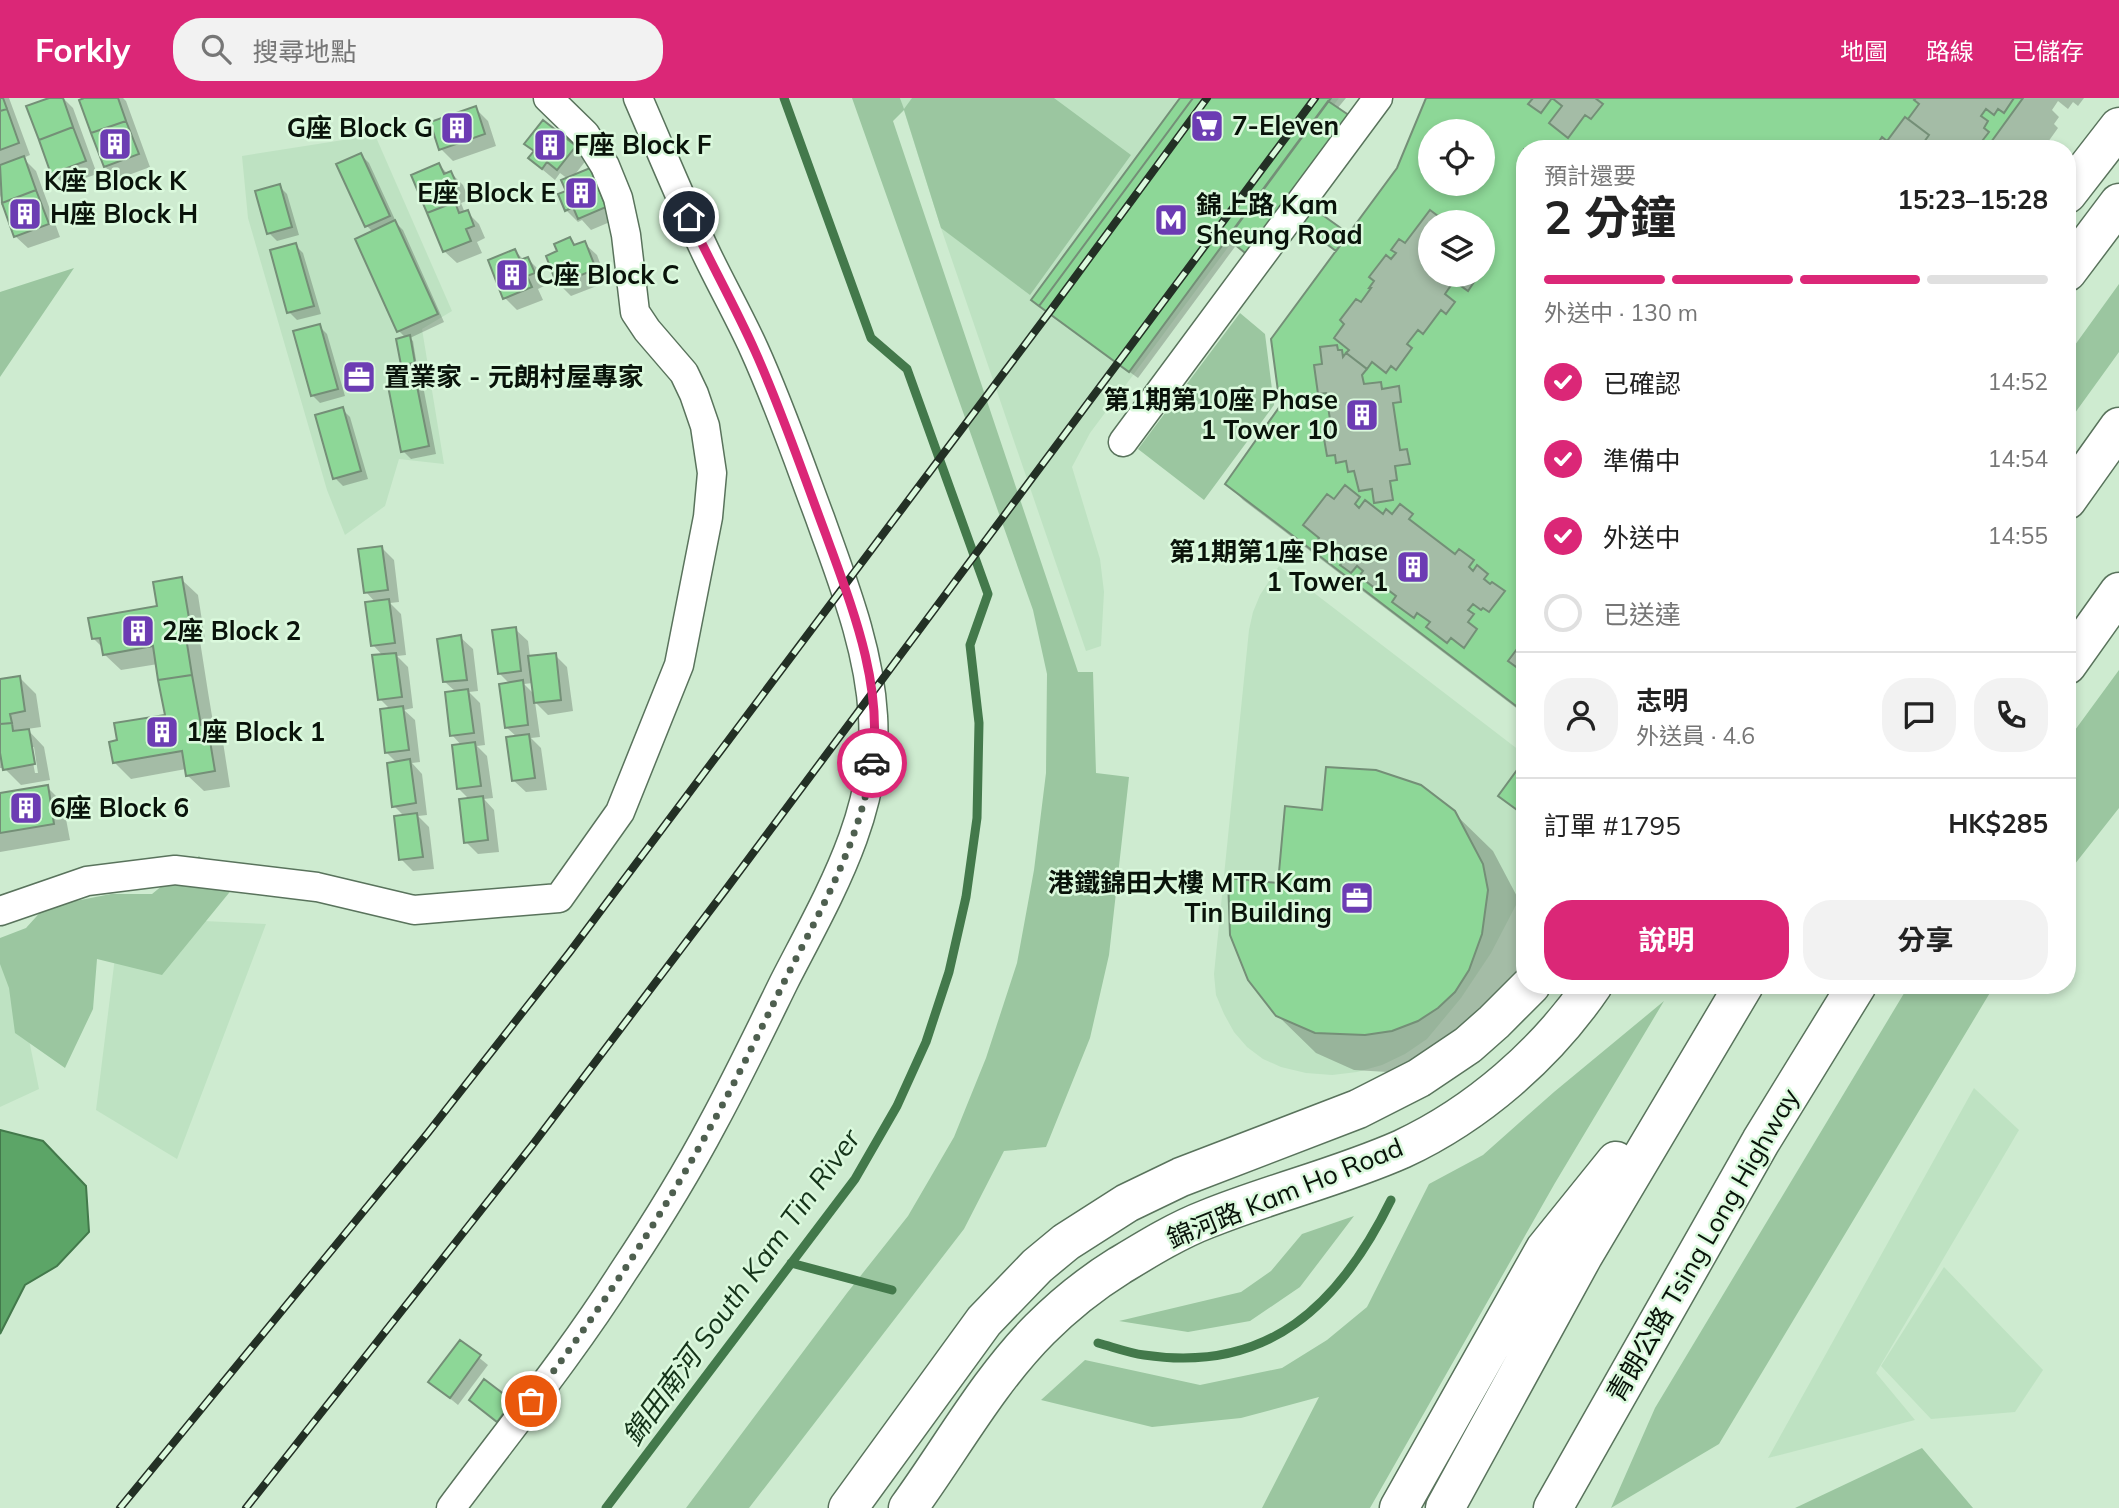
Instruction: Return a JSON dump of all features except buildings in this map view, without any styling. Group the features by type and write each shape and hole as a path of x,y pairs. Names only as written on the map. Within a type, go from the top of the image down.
{"main road":[{"path":"2076,182 2119,127"},
{"path":"2076,260 2119,203"},
{"path":"2076,487 2119,427"},
{"path":"2076,652 2119,592"},
{"name":"錦河路 Kam Ho Road","path":"848,1508 984,1321 1037,1266 1066,1242 1127,1203 1160,1187 1358,1109 1419,1079 1468,1045 1522,994"},
{"name":"錦河路 Kam Ho Road","path":"908,1508 1009,1365 1039,1330 1076,1296 1117,1267 1205,1220 1367,1163 1438,1129 1530,1060 1577,1009 1587,994"},
{"path":"1445,1508 1583,1256 1739,994"},
{"name":"青朗公路 Tsing Long Highway","path":"1553,1508 1760,1141 1851,994"},
{"path":"1399,1508 1545,1249 1703,1053"}],"street":[{"path":"0,911 87,881 175,870 317,887 414,910 559,898 620,812 679,665 708,517 712,473 705,426 684,373 635,312 626,235 618,198 605,166 585,134 548,98"},
{"path":"451,1508 580,1337 623,1272 712,1125 833,886 855,835 868,794 874,754 869,677 855,617 838,569 754,349 710,262 638,98"},
{"path":"1123,442 1378,98"}],"shaded area":[{"path":"852,98 900,98 904,109 912,98 1054,98 1131,155 1030,295 941,228 904,110 893,121 1078,672 1093,672 1096,773 1129,777 1109,955 1090,1038 1046,1147 1004,1151 964,1229 749,1508 686,1508 908,1216 954,1137 986,1058 1017,963 1034,870 1046,773 1047,674 1033,610"},
{"path":"900,98 1339,98 1090,433 1072,467 1100,559 1104,592 1101,646 1086,651 941,228"},
{"path":"375,135 452,311 422,329 444,464 399,459 385,506 345,535 327,490 248,218 242,156"},
{"path":"74,268 0,377 0,292"},
{"path":"2119,284 2119,352 2076,412 2076,344"},
{"path":"1240,313 1265,334 1274,405 1204,500 1138,449"},
{"path":"1279,566 1516,748 1516,905 1491,953 1461,998 1427,1039 1382,1065 1357,1072 1332,1075 1306,1073 1263,1059 1247,1047 1234,1032 1216,995 1214,974 1249,630 1260,595"},
{"path":"2119,670 2119,808 2076,863 2076,729"},
{"path":"199,856 233,888 162,975 97,959 93,1009 65,1068 15,1033 9,988 0,964 0,938 26,928 45,907 111,894 152,894"},
{"path":"120,917 266,924 177,1159 96,1110"},
{"path":"11,951 39,1089 0,1107 0,953"},
{"path":"1904,994 1989,994 1719,1444 1611,1508 1655,1408"},
{"path":"1664,1001 1555,1183 1370,1508 1262,1508 1319,1397 1241,1418 1152,1427 1041,1400 1085,1360 1200,1385 1282,1368 1327,1340 1367,1307 1429,1184 1483,1155"},
{"path":"1974,1088 2019,1130 1876,1373 1915,1420 1768,1458"},
{"path":"0,1130 43,1141 86,1186 89,1232 57,1266 25,1285 0,1334"},
{"path":"1354,1216 1300,1287 1250,1321 1188,1332 1119,1321 1241,1292 1271,1271 1302,1234"},
{"path":"1944,1267 2043,1370 2015,1412 1931,1419 1881,1366"},
{"path":"1922,1448 1973,1508 1795,1508"}],"waterway":[{"name":"錦田南河 South Kam Tin River","path":"606,1508 855,1179 897,1106 926,1042 949,972 966,897 977,818 979,723 970,645 988,594 907,369 871,338 784,98"},
{"path":"1098,1343 1138,1354 1188,1358 1228,1353 1264,1342 1295,1324 1323,1300 1348,1271 1391,1200"},
{"path":"791,1263 892,1290"}],"railway":[{"path":"120,1508 427,1134 569,953 1207,98"},
{"path":"246,1508 534,1143 1315,98"}],"way so far":[{"path":"531,1401 580,1337 623,1272 712,1125 833,886 855,835 868,794 872,763"}],"place":[{"name":"7-Eleven","path":"1207,126"},
{"name":"G座 Block G","path":"457,128"},
{"name":"K座 Block K","path":"115,144"},
{"name":"F座 Block F","path":"550,145"},
{"name":"E座 Block E","path":"581,193"},
{"name":"H座 Block H","path":"25,214"},
{"name":"錦上路 Kam Sheung Road","path":"1171,220"},
{"name":"C座 Block C","path":"512,275"},
{"name":"置業家 - 元朗村屋專家","path":"359,377"},
{"name":"第1期第10座 Phase 1 Tower 10","path":"1362,415"},
{"name":"第1期第1座 Phase 1 Tower 1","path":"1413,567"},
{"name":"2座 Block 2","path":"138,631"},
{"name":"1座 Block 1","path":"162,732"},
{"name":"6座 Block 6","path":"26,808"},
{"name":"港鐵錦田大樓 MTR Kam Tin Building","path":"1357,898"}],"route":[{"path":"689,217 733,304 779,408 855,617 869,677 873,716 872,763"}]}
